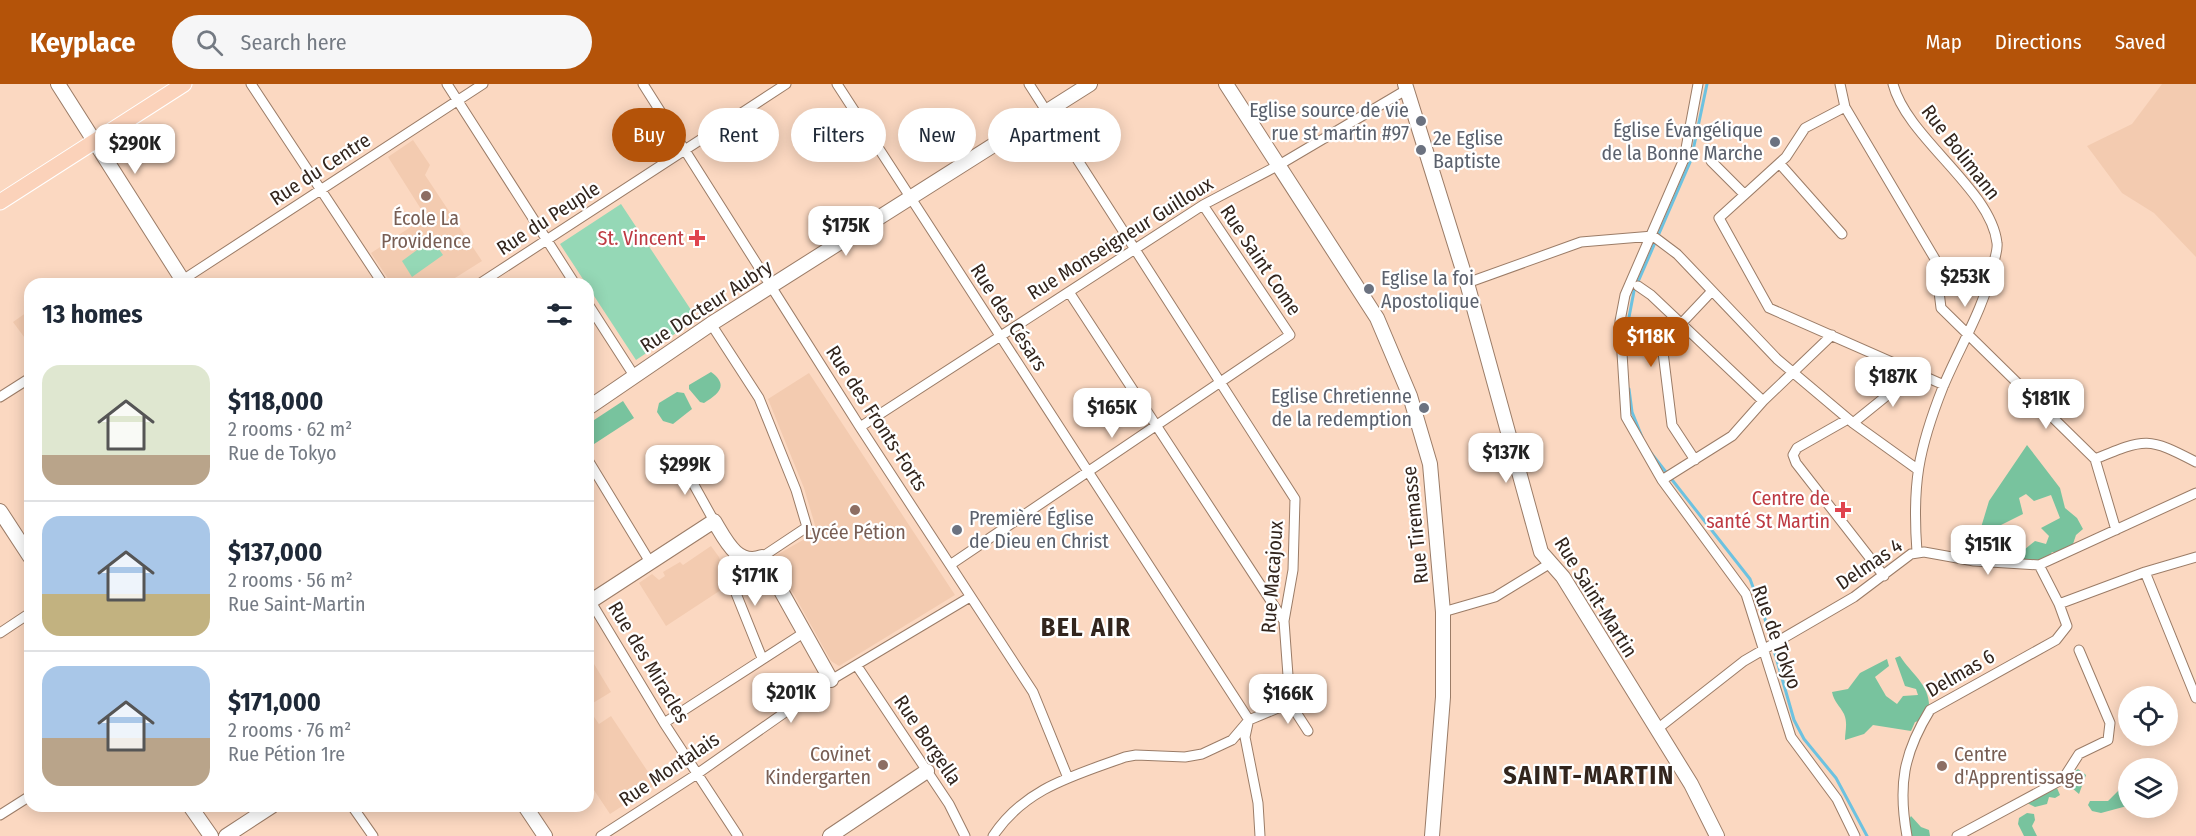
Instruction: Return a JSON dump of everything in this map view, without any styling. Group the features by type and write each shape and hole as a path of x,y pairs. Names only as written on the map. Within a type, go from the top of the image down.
{"main road":[{"path":"0,202 184,84"}],"street":[{"path":"58,84 180,278"},
{"path":"251,84 379,278"},
{"path":"447,84 571,278"},
{"name":"Rue du Centre","path":"188,278 483,84"},
{"name":"Rue des Fronts-Forts","path":"643,84 658,108"},
{"name":"Rue du Peuple","path":"686,147 786,84"},
{"name":"Rue des Césars","path":"837,84 1249,720"},
{"name":"Rue Macajoux","path":"1029,84 1044,108"},
{"name":"Rue Docteur Aubry","path":"1052,108 1090,84"},
{"name":"Rue Tiremasse","path":"1226,84 1377,318 1410,396 1430,464 1443,612 1443,697 1431,836"},
{"name":"Rue de Tokyo","path":"1698,84 1684,159 1654,237 1625,295 1620,321 1621,367 1626,417 1662,480 1746,594 1770,647 1791,737 1837,799 1856,836"},
{"path":"1840,84 1845,107 1935,259 1941,308 2095,459 2116,530"},
{"name":"Rue Bolimann","path":"1893,84 1901,105 1984,209 1998,244 1988,290 1944,385 1926,432 1917,469 1914,509 1917,552"},
{"name":"Rue Monseigneur Guilloux","path":"860,427 1203,205 1279,165 1405,87"},
{"name":"Rue Saint-Martin","path":"1405,87 1467,284 1541,552 1549,564 1563,577 1691,784 1717,836"},
{"path":"1845,107 1805,128 1780,164 1719,218 1769,308 1944,385"},
{"name":"Rue Docteur Aubry","path":"594,404 711,324 988,149"},
{"name":"Rue des Fronts-Forts","path":"686,151 860,427 1033,692 1068,778"},
{"path":"1711,161 1744,194"},
{"name":"Rue du Peuple","path":"488,278 663,162"},
{"name":"Rue Macajoux","path":"1079,162 1222,382 1294,499 1293,570 1284,621 1290,703"},
{"path":"1780,164 1842,234"},
{"name":"Rue Saint Come","path":"1203,205 1290,335 1222,382"},
{"path":"1467,284 1581,242 1654,237 1677,254 1793,372 1850,421 1917,469"},
{"path":"1936,271 1988,290"},
{"path":"1638,286 1651,294 1763,401"},
{"path":"1695,460 1672,425 1662,344 1712,291"},
{"path":"1069,292 1284,621"},
{"path":"594,313 635,377"},
{"path":"679,458 714,521 736,553 750,560 762,557 807,527 796,490 759,398 711,324"},
{"path":"1662,480 1732,436 1763,401 1832,335"},
{"path":"1884,576 1796,463 1793,455 1797,448 1850,421 1916,372"},
{"path":"0,397 24,382"},
{"path":"950,565 1222,382"},
{"path":"2095,459 2127,446 2156,442 2196,462"},
{"path":"594,470 650,562"},
{"name":"Delmas 4","path":"1656,730 1744,661 1854,597 1905,558 1917,552 1974,561 2039,565 2196,493"},
{"path":"0,511 24,548"},
{"path":"594,598 714,521"},
{"path":"736,553 727,571 762,658"},
{"path":"762,557 831,680"},
{"path":"2060,604 2145,572 2196,557"},
{"path":"1443,612 1495,597 1549,564"},
{"name":"Delmas 6","path":"1907,836 1901,803 1906,759 1918,730 1930,710 2056,640 2067,627 2060,604 2039,565"},
{"path":"2145,572 2196,698"},
{"name":"Rue Montalais","path":"601,836 697,774 831,680 970,597"},
{"name":"Rue des Miracles","path":"594,609 664,723 738,836"},
{"path":"0,633 24,618"},
{"path":"664,723 805,632"},
{"path":"1959,836 2063,779 2079,754 2108,740 2110,723 2079,650"},
{"name":"Rue Borgella","path":"857,666 927,771 965,836"},
{"path":"993,836 1001,824 1037,792 1068,778 1136,755 1175,758 1202,754 1232,740 1249,720 1290,703 1308,731"},
{"path":"1249,720 1245,737 1258,803 1260,836"},
{"path":"830,836 927,771"},
{"path":"0,815 24,800"},
{"path":"194,812 210,836"},
{"path":"226,836 263,812"},
{"path":"356,812 373,836"},
{"path":"529,812 545,836"}],"shaded area":[{"path":"2162,84 2196,84 2196,257 2154,213 2122,193 2087,146 2132,124"},
{"name":"École La Providence","path":"413,140 430,165 425,175 482,261 455,278 388,278 371,253 426,217 388,157"},
{"path":"24,314 24,337 13,322"},
{"name":"Lycée Pétion","path":"809,373 955,595 839,666 831,661 773,557 817,532 804,488 768,399"},
{"path":"711,546 719,557 727,586 666,626 639,583 652,574 659,580 665,576 663,572 680,562 683,565"},
{"path":"594,664 611,692 594,702"},
{"path":"611,716 656,784 610,814 594,790 594,717 599,724"}],"green space":[{"path":"621,204 697,319 636,360 594,296 594,278 582,278 560,244"},
{"path":"432,239 443,255 412,277 402,261"},
{"path":"711,372 720,381 720,389 709,400 704,403 700,402 689,389 689,385"},
{"path":"677,392 684,393 692,409 673,424 663,421 657,412 659,403"},
{"path":"623,401 634,418 594,444 594,420"},
{"path":"2027,445 2060,488 2065,508 2077,518 2083,529 2076,535 2071,550 2060,554 2052,552 2046,562 2025,563 2019,554 2035,541 2046,544 2049,536 2041,528 2060,518 2051,495 2034,501 2026,494 2019,498 2023,514 1995,528 2006,560 1973,554 1989,501"},
{"path":"1900,656 1920,681 1927,694 1929,710 1922,713 1923,720 1915,722 1911,731 1873,725 1864,734 1845,740 1845,717 1832,692 1848,689 1860,673 1887,659 1889,666 1875,677 1886,696 1897,704 1903,696 1918,695 1916,689 1905,686 1895,658"},
{"path":"2078,769 2086,775 2079,794 2072,788 2074,772"},
{"path":"2057,788 2060,795 2055,798 2049,797 2047,804 2035,807 2027,803"},
{"path":"2118,791 2118,808 2101,813 2092,811 2088,805 2090,801 2108,801"},
{"path":"2027,813 2034,814 2035,820 2032,826 2037,836 2024,836 2018,824 2019,818"},
{"path":"1911,816 1921,827 1929,830 1930,836 1910,836 1907,823"}],"waterway":[{"path":"1625,338 1634,291 1691,160 1707,84"},
{"path":"1629,389 1632,412 1642,437"},
{"path":"1651,453 1750,579 1765,619 1794,720 1804,739 1836,778 1867,836"}],"place":[{"name":"Eglise source de vie rue st martin #97","path":"1421,121"},
{"name":"Église Évangélique de la Bonne Marche","path":"1775,142"},
{"name":"2e Eglise Baptiste","path":"1421,150"},
{"name":"École La Providence","path":"426,196"},
{"name":"St. Vincent","path":"697,238"},
{"name":"Eglise la foi Apostolique","path":"1369,289"},
{"name":"Eglise Chretienne de la redemption","path":"1424,408"},
{"name":"Lycée Pétion","path":"855,510"},
{"name":"Centre de santé St Martin","path":"1843,510"},
{"name":"Première Église de Dieu en Christ","path":"957,530"},
{"name":"Covinet Kindergarten","path":"883,765"},
{"name":"Centre d'Apprentissage","path":"1942,766"}],"district":[{"name":"BEL AIR","path":"1086,627"},
{"name":"SAINT-MARTIN","path":"1589,775"}]}
